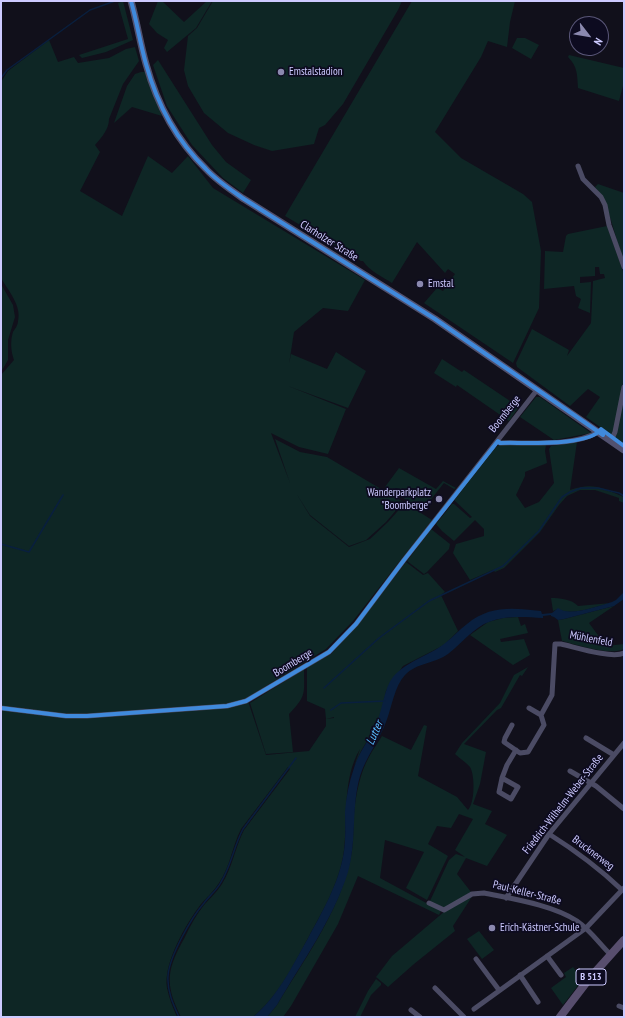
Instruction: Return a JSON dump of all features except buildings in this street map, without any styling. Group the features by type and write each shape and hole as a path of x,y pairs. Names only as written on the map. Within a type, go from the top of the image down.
{"main road":[{"name":"B 513","path":"560,1017 610,954 624,940"}],"street":[{"name":"Clarholzer Straße","path":"131,1 146,62 162,108 167,119 185,147 205,169 244,199 429,315 624,450"},
{"path":"578,166 583,179 601,197 624,267"},
{"path":"611,442 615,432 624,387"},
{"name":"Boomberge","path":"1,708 66,716 87,716 226,706 246,701 329,652 356,624 537,390"},
{"path":"498,441 500,443 548,443 591,437 598,432"},
{"name":"Mühlenfeld","path":"540,715 552,695 555,644 602,653 620,654 624,652"},
{"path":"512,725 504,740 507,744 520,753 528,752 544,725 540,715 529,708"},
{"path":"586,738 614,755"},
{"name":"Friedrich-Wilhelm-Weber-Straße","path":"506,898 549,834 624,743"},
{"path":"502,778 507,765 516,750"},
{"path":"570,771 591,783 624,809"},
{"name":"Brucknerweg","path":"549,834 601,870 623,889"},
{"path":"474,1009 586,928 623,889"},
{"name":"Paul-Keller-Straße","path":"429,903 444,910 472,894 484,892 562,912 586,928 610,954"},
{"path":"547,956 561,976"},
{"path":"476,959 499,990"},
{"path":"520,975 538,1002"},
{"path":"435,988 464,1017"},
{"path":"411,1010 420,1017"}],"green space":[{"path":"123,1 133,40 106,52 82,58 79,55 128,39 118,3"},
{"path":"158,1 162,1 184,22 207,1 212,1 196,28 167,52 164,48 168,40 157,33 149,24"},
{"name":"Emstalstadion","path":"213,1 402,1 343,104 325,125 319,128 314,144 272,151 254,145 228,133 204,113 188,86 184,70 188,36 197,28"},
{"path":"412,1 515,1 510,22 507,47 488,41 481,57 435,132 461,158 523,194 532,202 541,251 539,308 513,363 424,303 437,288 443,291 455,274 448,269 445,273 417,242 392,283 372,271 363,261 285,216"},
{"path":"517,38 525,38 539,45 531,59 512,48"},
{"path":"49,40 58,62 74,57 78,63 109,58 126,49 135,47 139,61 123,84 106,130 95,145 100,152 80,191 122,216 148,156 172,173 188,156 213,188 365,280 348,311 323,308 294,332 289,364 291,354 327,369 336,352 366,371 348,408 288,386 346,409 328,454 299,447 271,433 290,483 275,439 300,452 327,457 403,502 386,522 366,540 349,546 310,515 296,493 310,516 349,547 370,539 405,503 432,520 353,621 326,649 247,698 266,755 309,751 326,726 326,719 325,709 307,701 307,667 331,654 358,624 406,562 423,575 428,573 445,592 441,595 458,631 444,645 403,666 386,691 382,712 354,767 360,749 350,773 344,850 339,874 330,897 284,981 270,1000 253,1017 181,1017 172,995 170,985 171,967 193,921 204,905 220,887 225,878 244,830 290,769 288,767 241,829 223,877 215,889 195,912 177,944 169,967 167,988 177,1017 1,1017 1,375 14,360 11,339 18,324 19,315 14,298 1,278 1,82 8,71"},
{"path":"569,55 624,68 624,82 619,101 578,88 574,64 568,57"},
{"path":"158,60 212,145 226,162 251,180 243,193 223,178 192,145 167,106 153,65"},
{"path":"145,72 162,116 132,107 114,123 127,86 135,74"},
{"path":"598,184 624,193 624,261 605,203 595,187"},
{"path":"607,226 624,274 624,376 622,390 624,391 624,444 586,417 600,397 588,389 570,406 517,367 516,363 532,329 569,350 567,356 591,323 593,281 605,278 604,274 600,274 599,267 595,267 595,276 580,277 580,283 591,282 590,313 578,308 581,299 576,296 574,286 544,289 545,251 563,252 566,236 568,234"},
{"path":"1,284 13,305 15,317 8,340 8,360 1,372"},
{"path":"442,359 462,372 464,370 519,407 509,421 457,385 456,387 434,373"},
{"path":"536,397 540,397 591,433 554,440 520,417"},
{"path":"577,442 570,490 585,486 597,487 624,497 624,503 619,501 619,498 595,490 580,490 567,496 540,532 504,568 495,572 493,570 470,580 453,553 456,544 484,536 484,529 475,520 454,541 442,531 436,524 452,504 454,504 470,518 472,517 454,500 494,449 500,444 546,445 545,451 547,463 525,472 525,476 516,495 525,508 539,502 554,483 549,449 551,446"},
{"path":"399,468 436,489 443,481 456,488 454,489 444,483 424,508 426,510 425,511 385,487"},
{"path":"431,529 450,544 449,549 424,574 407,561"},
{"path":"551,598 569,600 578,606 611,603 569,612 558,609 553,611"},
{"path":"614,606 589,623 606,646 624,644 624,649 618,651 602,651 562,641 558,620"},
{"path":"518,617 521,626 525,624 528,633 500,639 501,642 524,639 530,655 513,665 470,635 488,622 503,618"},
{"path":"528,667 522,676 520,675 501,708 497,710 464,744 486,752 480,784 473,804 492,811 485,824 507,835 487,866 466,858 457,874 471,892 445,908 430,901 449,860 456,854 465,857 455,850 473,819 459,814 451,828 437,826 428,844 448,856 427,900 406,888 424,852 385,840 380,878 441,911 439,915 358,876 338,924 291,1006 283,1017 267,1017 277,1005 309,954 329,918 345,881 353,843 354,813 359,784 366,763 382,736 411,750 424,725 427,726 418,776 457,797 468,810 473,795 472,771 468,765 455,754 462,743 500,703 514,675"},
{"path":"304,669 304,689 302,698 289,714 293,752 266,754 250,703"},
{"path":"473,895 453,926 455,931 388,987 376,977 392,956 445,911"},
{"path":"479,931 494,950 482,959 467,939"},
{"path":"573,967 583,979 563,1005 551,988 566,977 564,973"},
{"path":"376,979 381,983 381,985 371,995 360,1017 355,1017 368,991"}],"water":[{"name":"Lutter","path":"624,592 624,599 614,606 564,619 558,620 551,615 543,616 543,618 509,617 486,623 469,635 448,654 420,665 405,675 398,685 383,729 360,776 357,788 351,860 342,890 326,924 277,1005 267,1017 253,1017 277,991 318,919 334,886 342,863 344,851 345,806 351,779 356,762 377,722 386,692 393,677 411,663 444,644 467,624 484,614 502,609 541,611 542,614 552,613 558,608 576,611 612,602"}],"waterway":[{"path":"1,78 7,70 90,10 115,1"},
{"path":"324,688 379,638 429,601 503,566 539,531 562,497 581,488 598,488 619,493 624,496"},
{"path":"1,544 29,552 63,495"},
{"path":"331,710 341,703 385,701"},
{"path":"179,1017 168,987 169,968 176,949 193,918 217,888 224,876 243,829 296,758"}],"cycle path":[{"path":"131,1 146,64 162,107 177,134 195,158 210,173 244,199 435,319 603,435"},
{"path":"1,708 66,716 87,716 227,706 246,701 329,652 356,624 404,560 498,441 500,443 569,441 583,439 594,435 601,429 624,446"}],"place":[{"name":"Emstalstadion","path":"281,72"},
{"name":"Emstal","path":"420,284"},
{"name":"Wanderparkplatz \"Boomberge\"","path":"439,499"},
{"name":"Erich-Kästner-Schule","path":"492,928"}]}
